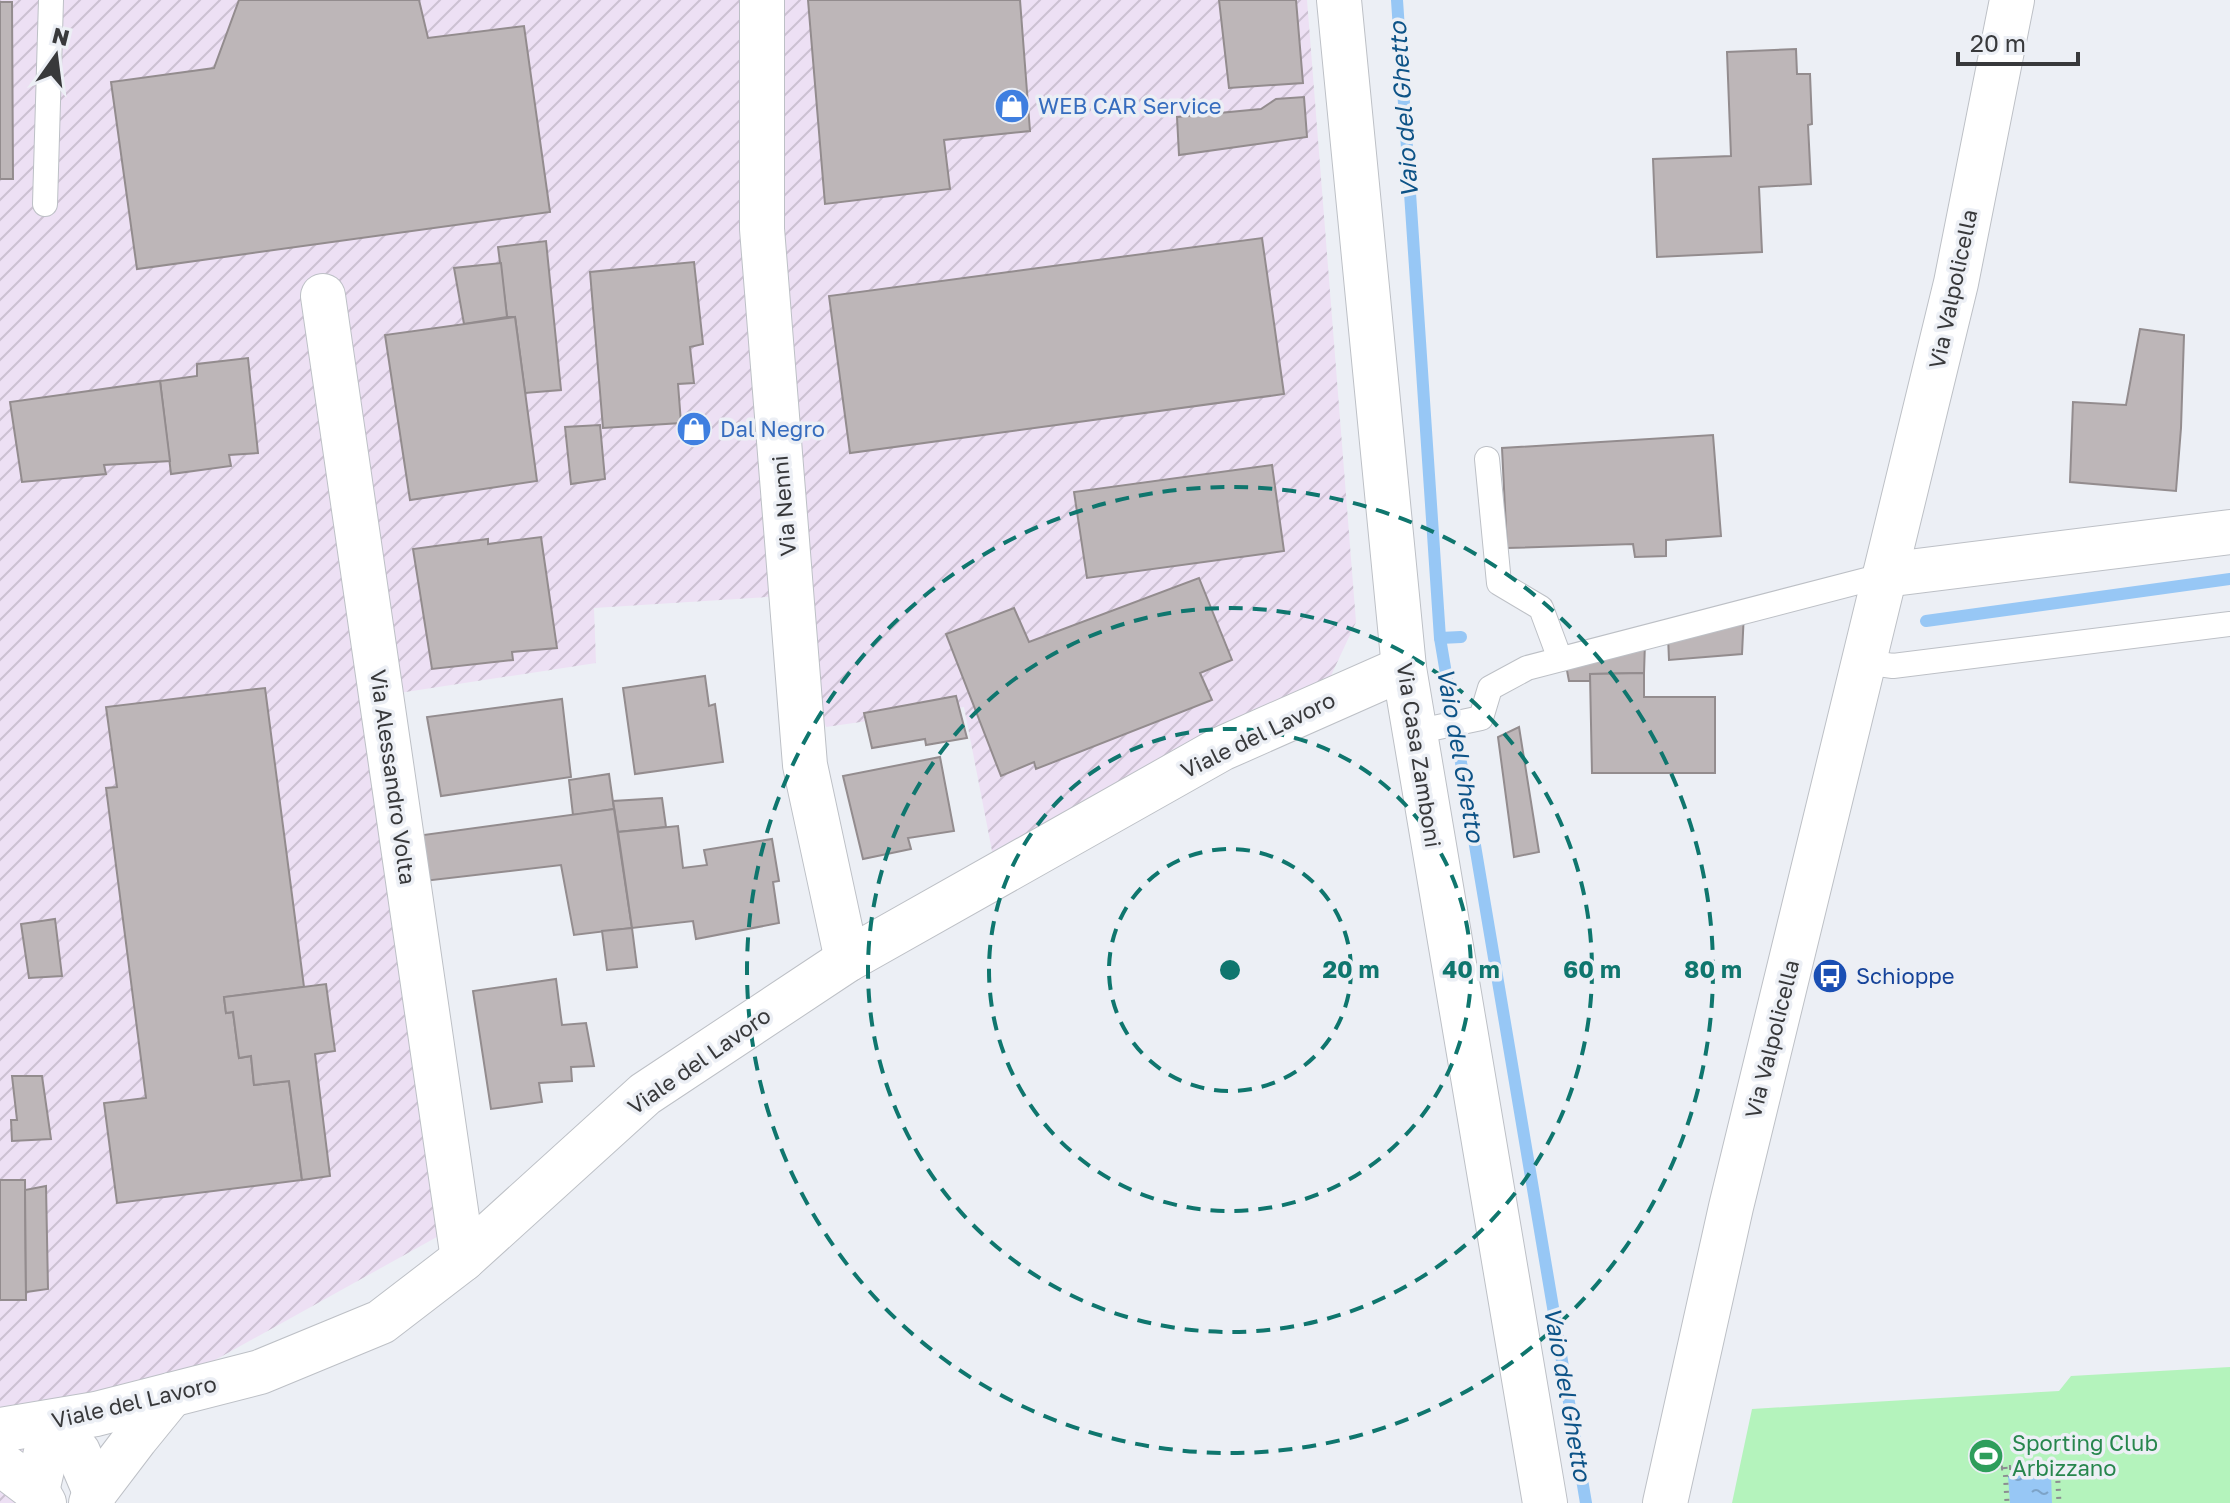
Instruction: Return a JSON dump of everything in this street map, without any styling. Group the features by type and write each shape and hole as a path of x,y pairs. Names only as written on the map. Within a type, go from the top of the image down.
{"street":[{"name":"Via Nenni","path":"762,0 762,229 803,750 847,960"},
{"name":"Via Casa Zamboni","path":"1339,0 1404,668 1429,730 1545,1503"},
{"name":"Via Valpolicella","path":"1665,1503 1735,1191 1956,283 2012,0"},
{"name":"Via Alessandro Volta","path":"323,296 463,1259"},
{"path":"1885,575 2230,532"},
{"name":"Viale del Lavoro","path":"0,1430 96,1414 260,1372 381,1322 463,1259 645,1094 847,960 1221,749 1404,668"},
{"path":"93,1498 171,1395"},
{"path":"53,1422 78,1452 93,1498"},
{"path":"41,1497 53,1422"},
{"path":"0,1463 41,1497"}],"lane":[{"path":"45,204 51,0"},
{"path":"1487,459 1499,583 1541,608 1560,659"},
{"path":"1429,730 1481,718 1490,688 1527,668 1885,575"},
{"path":"1864,662 1893,666 2230,624"}],"path":[{"path":"2007,1503 2003,1468 2057,1465 2059,1503"}],"shaded area":[{"path":"0,0 1307,0 1356,622 1328,682 993,856 964,707 826,727 782,596 594,608 596,663 399,693 444,1233 35,1460 34,1503 0,1503"}],"green space":[{"name":"Sporting Club Arbizzano","path":"2230,1367 2230,1503 1732,1503 1752,1409 2059,1391 2071,1376"}],"water":[{"path":"2051,1474 2052,1503 2010,1503 2008,1476"}],"building":[{"path":"239,0 419,0 428,38 524,26 550,212 137,269 111,82 214,68"},
{"path":"808,0 1020,0 1030,131 944,140 950,189 825,204"},
{"path":"1219,0 1296,0 1303,83 1229,88"},
{"path":"0,2 12,2 13,179 0,179"},
{"path":"1796,49 1797,74 1810,74 1812,124 1808,125 1811,184 1759,187 1762,252 1657,257 1653,159 1731,156 1727,52"},
{"path":"1304,97 1307,137 1179,155 1177,117 1261,109 1276,99"},
{"path":"1262,238 1284,394 850,453 829,296"},
{"path":"546,241 561,390 525,393 515,317 507,317 498,247"},
{"path":"694,262 703,344 690,347 694,383 678,384 681,423 603,428 590,272"},
{"path":"501,263 507,317 464,324 454,268"},
{"path":"515,317 537,481 410,500 385,335"},
{"path":"2140,329 2184,335 2176,491 2070,482 2073,402 2126,405"},
{"path":"248,358 258,453 229,455 231,466 171,474 160,381 197,376 197,364"},
{"path":"160,381 170,461 104,465 106,474 22,482 10,402"},
{"path":"600,425 605,479 571,484 565,427"},
{"path":"1713,435 1721,536 1666,540 1666,556 1635,557 1633,544 1507,548 1502,448"},
{"path":"1272,465 1284,551 1087,578 1074,492"},
{"path":"541,537 557,648 512,652 513,660 432,669 413,549 488,539 488,544"},
{"path":"1199,578 1232,660 1200,673 1212,700 1036,769 1034,762 1001,776 946,634 1014,608 1029,642"},
{"path":"1744,612 1742,654 1669,660 1668,636"},
{"path":"1645,642 1644,673 1590,674 1590,681 1569,681 1565,660"},
{"path":"1644,673 1644,697 1715,697 1715,773 1592,773 1590,674"},
{"path":"705,676 709,706 715,704 723,762 635,774 623,688"},
{"path":"265,688 304,987 224,997 226,1013 233,1012 239,1058 251,1056 254,1085 289,1081 302,1180 117,1203 104,1103 146,1098 106,788 117,787 106,707"},
{"path":"956,696 967,738 926,745 925,739 872,748 864,713"},
{"path":"562,699 571,777 441,796 427,717"},
{"path":"1519,727 1539,852 1514,857 1498,737"},
{"path":"940,757 954,831 908,838 911,849 863,859 843,776"},
{"path":"609,774 614,809 573,815 569,780"},
{"path":"662,798 666,827 618,832 613,801"},
{"path":"614,809 632,928 574,935 561,865 424,881 416,836"},
{"path":"678,826 683,868 707,865 704,850 772,839 779,881 773,882 779,923 696,939 693,921 632,928 618,832"},
{"path":"55,919 62,976 29,978 21,924"},
{"path":"632,928 637,967 607,970 602,931"},
{"path":"556,979 562,1025 586,1023 594,1066 571,1067 572,1081 539,1083 542,1102 491,1109 473,991"},
{"path":"326,984 335,1051 315,1054 330,1176 302,1180 289,1081 254,1085 251,1056 239,1058 233,1012 226,1013 224,997"},
{"path":"12,1076 42,1076 51,1139 12,1141 11,1120 17,1120"},
{"path":"0,1180 25,1180 26,1300 0,1300"},
{"path":"46,1186 48,1289 26,1292 25,1190"}],"waterway":[{"name":"Vaio del Ghetto","path":"1397,0 1440,638 1586,1503"},
{"path":"1926,621 2230,579"},
{"path":"1440,638 1461,637"}],"place":[{"name":"WEB CAR Service","path":"1012,106"},
{"name":"Dal Negro","path":"694,429"},
{"name":"Schioppe","path":"1830,976"},
{"name":"Sporting Club Arbizzano","path":"1986,1456"}]}
